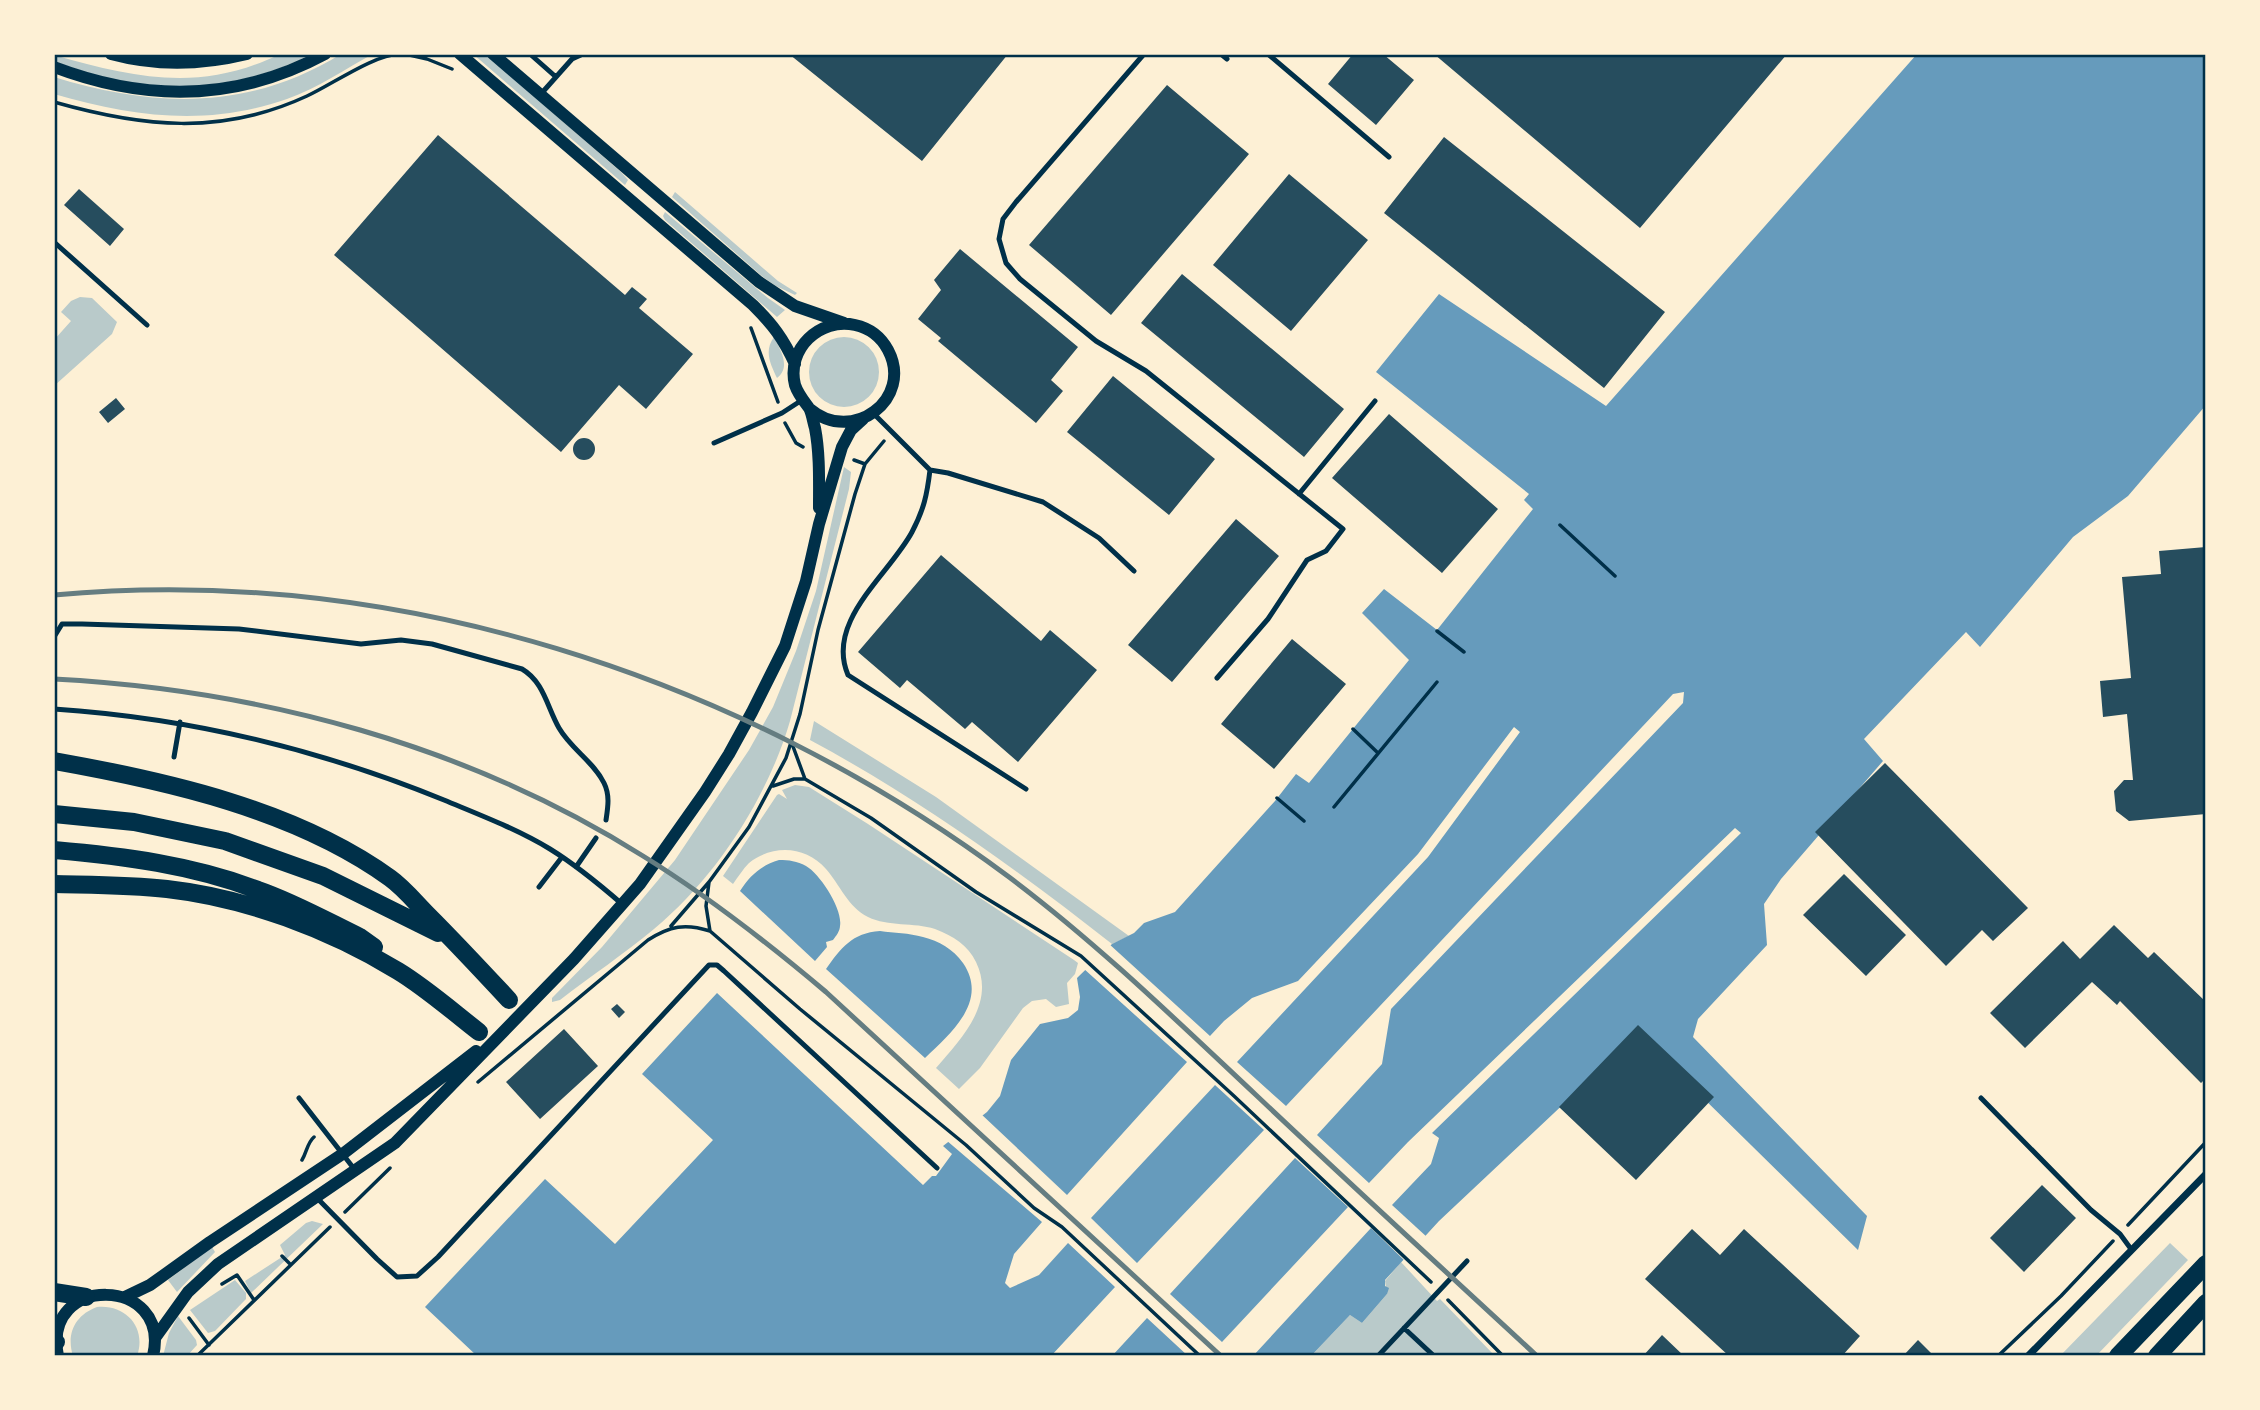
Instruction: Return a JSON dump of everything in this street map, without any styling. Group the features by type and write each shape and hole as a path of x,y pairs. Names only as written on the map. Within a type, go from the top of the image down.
{"highway":[{"path":"54,761 166,783 212,796 347,850 392,879 509,1000"},
{"path":"54,769 116,772"},
{"path":"54,814 134,822 225,841 323,876 454,942"},
{"path":"54,850 102,854 178,867 261,890 360,937 402,967 428,992"},
{"path":"54,884 167,889 257,909 308,927 399,971 487,1034"},
{"path":"2118,1356 2206,1264"},
{"path":"54,1292 86,1297"},
{"path":"2158,1356 2206,1303"}],"street":[{"path":"111,54 150,62 191,63 225,60 247,54"},
{"path":"54,67 99,82 132,89 180,93 229,89 267,80 325,54"},
{"path":"460,54 752,304 776,328 795,364"},
{"path":"125,1297 150,1285 344,1153 566,967 622,904 705,792 752,712 785,646 796,614 819,524 846,438 884,402 891,388 894,373 891,358 884,344 873,333 860,326 815,314 777,296 493,54"},
{"path":"819,524 818,451 806,405 795,383 795,364 799,351 812,335 824,327 844,323"},
{"path":"806,405 822,418 835,422 849,422 868,416"},
{"path":"155,1338 178,1304 203,1277 259,1235 395,1143 454,1084 487,1034"},
{"path":"2028,1356 2206,1174"},
{"path":"56,1346 58,1331 65,1315 76,1303 86,1297 106,1293 125,1297 145,1313 155,1338 153,1356"}],"lane":[{"path":"530,54 556,77"},
{"path":"540,95 572,59 583,54"},
{"path":"1144,54 1003,219 999,239 1006,263 1020,279 1096,341 1146,371 1343,529 1326,551 1307,559 1268,619 1217,678"},
{"path":"1268,54 1389,157"},
{"path":"54,242 147,325"},
{"path":"1299,494 1375,401"},
{"path":"714,443 806,405"},
{"path":"868,416 893,431 930,470 1043,502 1100,538 1134,570"},
{"path":"930,470 926,503 911,535 855,612 843,640 842,662 848,675 1026,789"},
{"path":"55,633 62,624 82,624 239,629 360,645 401,640 432,644 522,669 532,674 559,728 604,782 609,800 606,820"},
{"path":"54,709 180,722 280,743 390,778 497,822 562,857 622,904"},
{"path":"174,757 180,722"},
{"path":"576,867 596,838"},
{"path":"539,887 562,857"},
{"path":"317,1197 397,1277 418,1276 709,965 717,965 937,1168"},
{"path":"299,1098 355,1170"},
{"path":"1981,1098 2091,1210 2120,1234 2132,1249"},
{"path":"1378,1356 1466,1261"},
{"path":"1404,1328 1434,1356"}],"path":[{"path":"405,54 428,59 455,71"},
{"path":"428,59 432,54"},
{"path":"747,320 789,433 796,443 818,451"},
{"path":"475,1086 611,968 670,928 709,882 749,827 772,786 791,741 865,464 893,431"},
{"path":"839,455 865,464"},
{"path":"1560,525 1615,576"},
{"path":"1437,631 1464,652"},
{"path":"1334,807 1437,682"},
{"path":"1353,729 1378,753"},
{"path":"791,741 805,779"},
{"path":"772,786 794,779 805,779 871,818 976,892 1081,956 1360,1215"},
{"path":"1277,798 1304,821"},
{"path":"709,882 706,906 710,931"},
{"path":"670,928 690,926 710,931 966,1145 1034,1208 1062,1227 1200,1356"},
{"path":"1998,1356 2061,1296 2206,1142"},
{"path":"197,1356 396,1162"},
{"path":"282,1256 290,1264"},
{"path":"213,1289 237,1275 254,1300"}],"shaded area":[{"path":"280,54 312,54 249,78 184,86 118,80 54,61 54,55 140,75 195,78 223,74"},
{"path":"341,54 373,54 298,95 257,108 228,113 171,116 142,113 54,94 54,77 129,94 165,98 236,95 272,86 306,73"},
{"path":"473,54 485,54 621,172 628,180 625,185"},
{"path":"675,192 778,281 797,293 795,295 763,277 672,197"},
{"path":"665,212 785,310 777,317 665,220"},
{"path":"80,297 92,298 117,322 112,334 54,386 54,340 71,321 61,312 71,301"},
{"path":"774,337 784,364 777,378 769,352"},
{"path":"844,337 869,347 879,372 869,397 844,407 819,397 809,372 819,347"},
{"path":"844,467 851,472 849,489 790,721 754,807 718,861 677,909 560,1000 552,1002 552,998 602,947 675,860 749,750 773,707 796,651 816,591"},
{"path":"814,721 936,797 1129,936 1112,944 928,810 810,740"},
{"path":"795,785 809,787 868,824 1078,963 1075,974 1067,983 1069,1004 1056,1007 1046,999 1032,1001 1023,1008 980,1068 959,1089 936,1068 956,1045 979,1006 981,977 973,956 964,946 935,929 884,922 868,917 850,902 818,861 799,852 779,850 758,857 747,865 733,884 723,876 777,795 787,799 782,790"},
{"path":"312,1221 323,1224 251,1293 245,1281 285,1255 280,1245"},
{"path":"2170,1243 2188,1260 2096,1356 2060,1356"},
{"path":"212,1247 215,1252 177,1292 168,1280"},
{"path":"1401,1262 1437,1301 1440,1299 1495,1356 1311,1356 1350,1315 1362,1323 1387,1294 1385,1281"},
{"path":"235,1280 246,1293 246,1299 215,1331 208,1333 190,1310"},
{"path":"97,1307 117,1309 132,1320 139,1336 137,1356 73,1356 71,1340 74,1326 89,1310"},
{"path":"178,1316 197,1345 187,1356 163,1356 169,1333"}],"water":[{"path":"1917,54 2206,54 2206,405 2128,496 2073,537 1980,647 1966,632 1864,739 1883,761 1781,879 1764,904 1767,945 1698,1019 1693,1037 1867,1216 1858,1250 1638,1034 1439,1221 1385,1280 1385,1286 1389,1288 1387,1294 1362,1323 1350,1315 1311,1356 477,1356 425,1307 545,1179 615,1244 713,1140 642,1074 717,993 923,1185 932,1176 936,1176 952,1154 943,1146 987,1112 1000,1096 1011,1060 1040,1024 1068,1018 1078,1010 1080,997 1077,978 1112,944 1134,933 1144,923 1175,912 1296,774 1309,783 1409,660 1362,613 1384,589 1437,630 1533,509 1524,500 1529,494 1376,372 1439,294 1606,406"},
{"path":"779,860 796,862 812,870 838,911 839,932 833,940 826,942 827,947 815,961 740,891 757,871"},
{"path":"880,931 918,936 940,943 959,958 970,977 972,990 964,1015 946,1038 925,1058 826,969 837,954 855,938"}],"pier":[{"path":"1684,692 1683,703 1391,1009 1382,1064 1317,1135 1369,1183 1408,1142 1735,828 1741,833 1432,1133 1439,1138 1431,1164 1392,1205 1428,1238 1406,1262 1371,1228 1253,1356 1188,1356 1147,1318 1112,1356 1051,1356 1115,1287 1068,1243 1039,1275 1010,1288 1005,1283 1014,1254 1042,1222 946,1140 980,1113 1067,1195 1187,1062 1083,968 1108,943 1210,1036 1252,998 1298,981 1418,854 1514,727 1520,732 1428,857 1237,1062 1286,1106 1673,694","holes":["1215,1085 1264,1130 1137,1263 1091,1218","1295,1158 1348,1207 1222,1342 1170,1294"]}],"building":[{"path":"789,54 1008,54 922,161"},
{"path":"1353,54 1383,54 1414,80 1376,125 1328,84"},
{"path":"1434,54 1787,54 1640,228"},
{"path":"1167,85 1249,154 1111,315 1029,245"},
{"path":"438,135 625,295 632,287 647,299 639,308 693,354 646,409 619,385 561,452 334,255"},
{"path":"1444,137 1665,312 1604,388 1384,213"},
{"path":"1289,174 1368,240 1291,331 1213,265"},
{"path":"79,189 124,229 110,246 64,205"},
{"path":"960,249 1078,347 1051,380 1063,391 1036,423 938,341 941,338 918,319 941,290 934,280"},
{"path":"1182,274 1344,409 1304,457 1141,323"},
{"path":"1113,376 1215,459 1169,515 1067,432"},
{"path":"116,398 125,409 108,423 99,412"},
{"path":"1389,414 1498,509 1442,573 1332,478"},
{"path":"584,438 592,441 595,449 592,457 584,460 576,457 573,449 576,441"},
{"path":"1236,519 1279,556 1172,682 1128,645"},
{"path":"2206,547 2206,814 2129,821 2116,811 2114,791 2124,780 2133,780 2127,714 2103,717 2100,681 2131,678 2122,577 2161,574 2159,551"},
{"path":"941,555 1041,641 1050,630 1097,670 1018,762 972,722 965,729 907,680 900,688 858,652"},
{"path":"1292,639 1346,684 1274,769 1221,724"},
{"path":"1885,763 2028,908 1993,941 1982,930 1946,966 1815,832"},
{"path":"1844,874 1906,935 1866,976 1803,915"},
{"path":"2114,925 2148,958 2154,952 2206,1002 2206,1078 2201,1083 2120,1001 2117,1005 2092,982 2025,1048 1990,1013 2063,941 2080,959"},
{"path":"617,1004 625,1012 619,1018 611,1009"},
{"path":"1638,1025 1714,1097 1636,1180 1559,1107"},
{"path":"564,1029 598,1066 540,1119 506,1082"},
{"path":"2042,1185 2076,1218 2024,1272 1990,1238"},
{"path":"1692,1229 1720,1255 1744,1229 1860,1336 1842,1356 1729,1356 1645,1279"},
{"path":"1662,1335 1684,1356 1643,1356"},
{"path":"1918,1340 1934,1356 1903,1356"}],"railway":[{"path":"54,595 181,590 308,598 434,617 557,649 677,691 793,743 904,806 1042,902 1166,1010 1537,1356"},
{"path":"54,679 132,685 209,696 360,730 434,754 506,783 576,817 691,887 826,992 1221,1356"}]}
